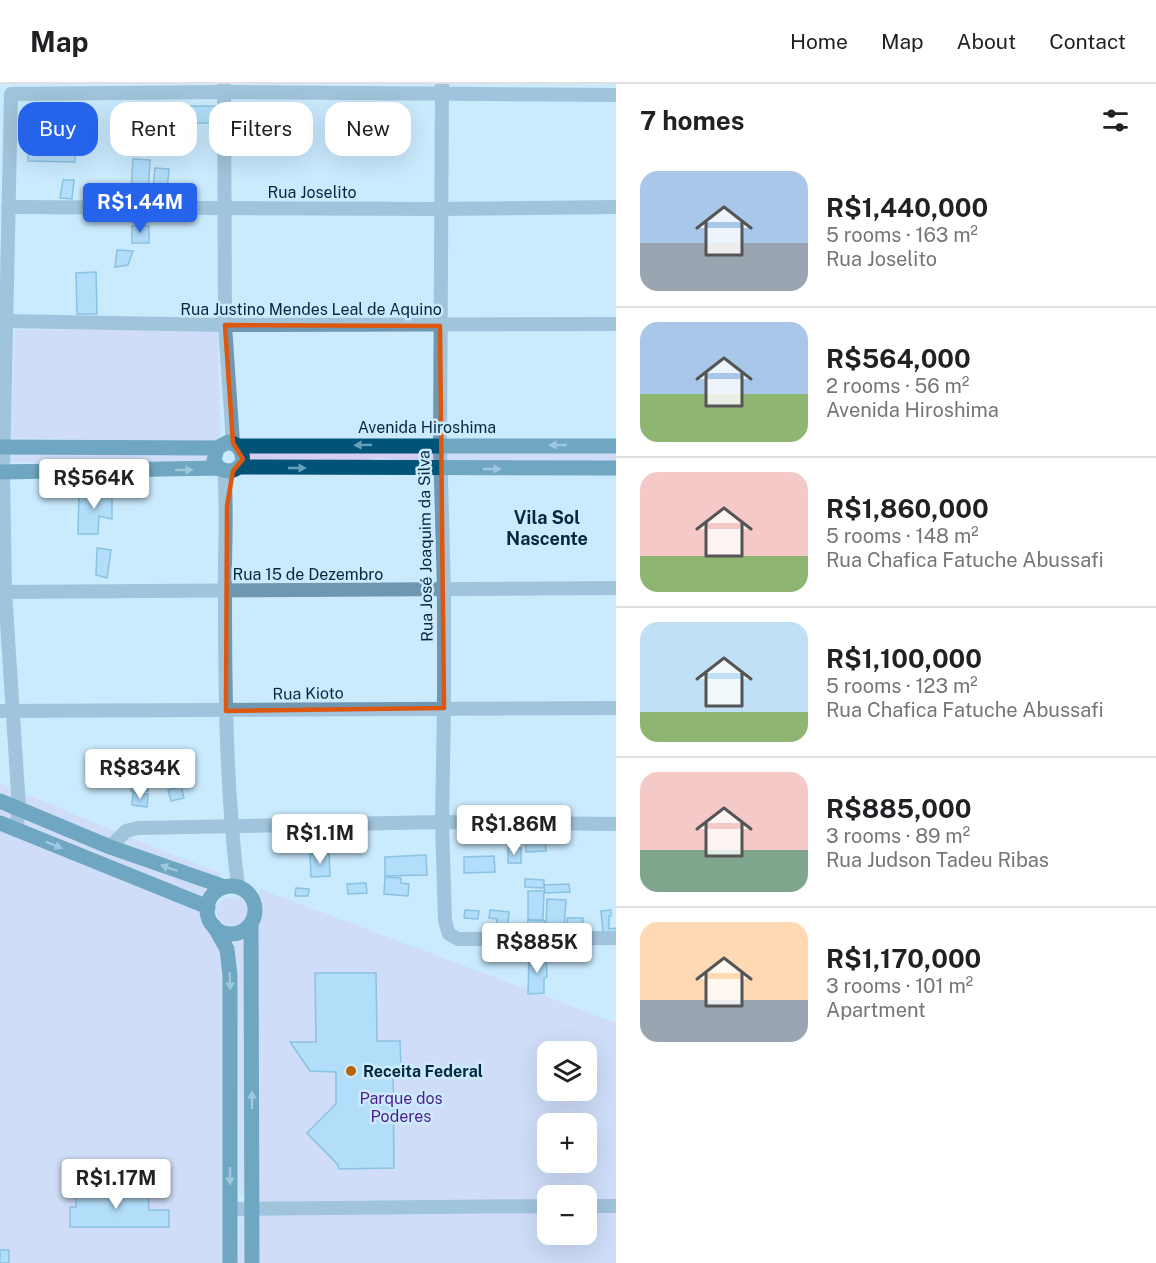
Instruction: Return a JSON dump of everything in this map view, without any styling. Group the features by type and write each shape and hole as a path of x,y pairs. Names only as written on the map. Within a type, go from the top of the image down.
{"main road":[{"name":"Avenida Hiroshima","path":"2,447 440,444 616,446"},
{"path":"228,445 243,459 229,469 214,461 228,445"},
{"path":"2,472 616,468"},
{"path":"0,801 110,847 246,891 255,906 255,915 251,924 245,930 237,933 221,931 214,926"},
{"path":"0,823 208,907"},
{"path":"230,887 216,891 210,898 208,907 208,917 227,949 231,975 230,1263"},
{"path":"251,924 252,1263"}],"street":[{"path":"224,88 228,445"},
{"path":"16,830 19,808 6,711 2,472 11,94 224,88 442,89 616,95"},
{"name":"Rua José Joaquim da Silva","path":"442,89 440,444 444,591 442,822 445,921 449,934 458,939 616,938"},
{"name":"Rua Joselito","path":"8,207 441,209 616,207"},
{"name":"Rua Justino Mendes Leal de Aquino","path":"5,321 225,325 616,324"},
{"path":"229,469 225,591 226,711 232,832 230,887"},
{"name":"Rua 15 de Dezembro","path":"3,592 444,591 616,588"},
{"name":"Rua Kioto","path":"6,711 616,708"},
{"path":"110,847 126,831 138,828 232,832 442,822 616,824"},
{"path":"230,1209 537,1206"},
{"path":"597,1206 616,1206"}],"highlighted area":[{"path":"225,325 440,326 444,708 226,711 227,506 233,471 243,459 233,443"}],"green space":[{"path":"218,329 220,435 218,440 214,442 11,438 15,330"},
{"path":"243,449 616,450 616,461 439,462 377,458 352,463 243,464"},
{"path":"208,450 208,464 11,462 11,453"},
{"path":"0,783 220,873 216,908 223,899 233,896 241,898 246,905 250,1194 239,1194 238,974 232,928 221,921 216,910 214,926 222,939 230,1263 0,1263"},
{"name":"Parque dos Poderes","path":"260,889 616,1023 616,1263 252,1263 251,924"},
{"path":"239,1217 248,1217 248,1263 238,1263"}],"building":[{"path":"197,106 209,106 209,123 197,123"},
{"path":"28,156 75,156 75,162 28,161"},
{"path":"133,159 150,160 148,194 131,193"},
{"path":"155,168 169,169 167,190 153,189"},
{"path":"63,180 74,180 72,199 60,198"},
{"path":"132,226 149,226 149,243 132,243"},
{"path":"117,250 133,251 128,265 115,267"},
{"path":"96,272 97,314 77,314 76,273"},
{"path":"98,487 112,487 112,519 99,516 98,534 78,534 79,492 98,493"},
{"path":"97,548 111,550 107,578 96,575"},
{"path":"131,776 138,776 138,781 148,780 148,791 131,791"},
{"path":"181,787 184,798 171,801 168,790"},
{"path":"133,793 148,794 147,807 132,805"},
{"path":"526,837 545,837 546,851 526,852"},
{"path":"312,846 322,846 322,852 312,852"},
{"path":"508,848 521,848 521,863 508,863"},
{"path":"329,853 330,876 311,877 310,854"},
{"path":"426,855 427,875 385,876 385,857"},
{"path":"494,856 495,872 464,873 464,857"},
{"path":"385,877 401,878 401,883 409,884 408,896 384,894"},
{"path":"525,879 544,880 544,888 525,887"},
{"path":"366,883 367,893 348,894 347,884"},
{"path":"569,884 570,892 545,893 544,885"},
{"path":"296,888 309,889 308,896 295,896"},
{"path":"528,891 544,891 543,920 528,920"},
{"path":"547,899 566,900 564,928 546,926"},
{"path":"465,910 479,911 478,919 464,918"},
{"path":"490,910 509,912 507,931 496,930 497,919 489,918"},
{"path":"611,910 609,929 616,928 616,932 603,933 601,911"},
{"path":"567,918 583,918 583,931 567,931"},
{"path":"528,920 545,921 545,930 527,929"},
{"path":"546,955 547,977 544,978 544,993 528,994 529,956"},
{"name":"Receita Federal","path":"315,973 376,973 377,1041 400,1041 401,1070 393,1070 394,1168 339,1169 338,1165 307,1133 336,1104 336,1072 310,1071 290,1042 316,1042"},
{"path":"148,1189 149,1210 169,1210 169,1227 70,1227 70,1207 76,1207 76,1190"},
{"path":"0,1250 9,1250 9,1263 0,1263"}],"place":[{"name":"Receita Federal","path":"351,1071"}],"district":[{"name":"Vila Sol Nascente","path":"547,528"}]}
